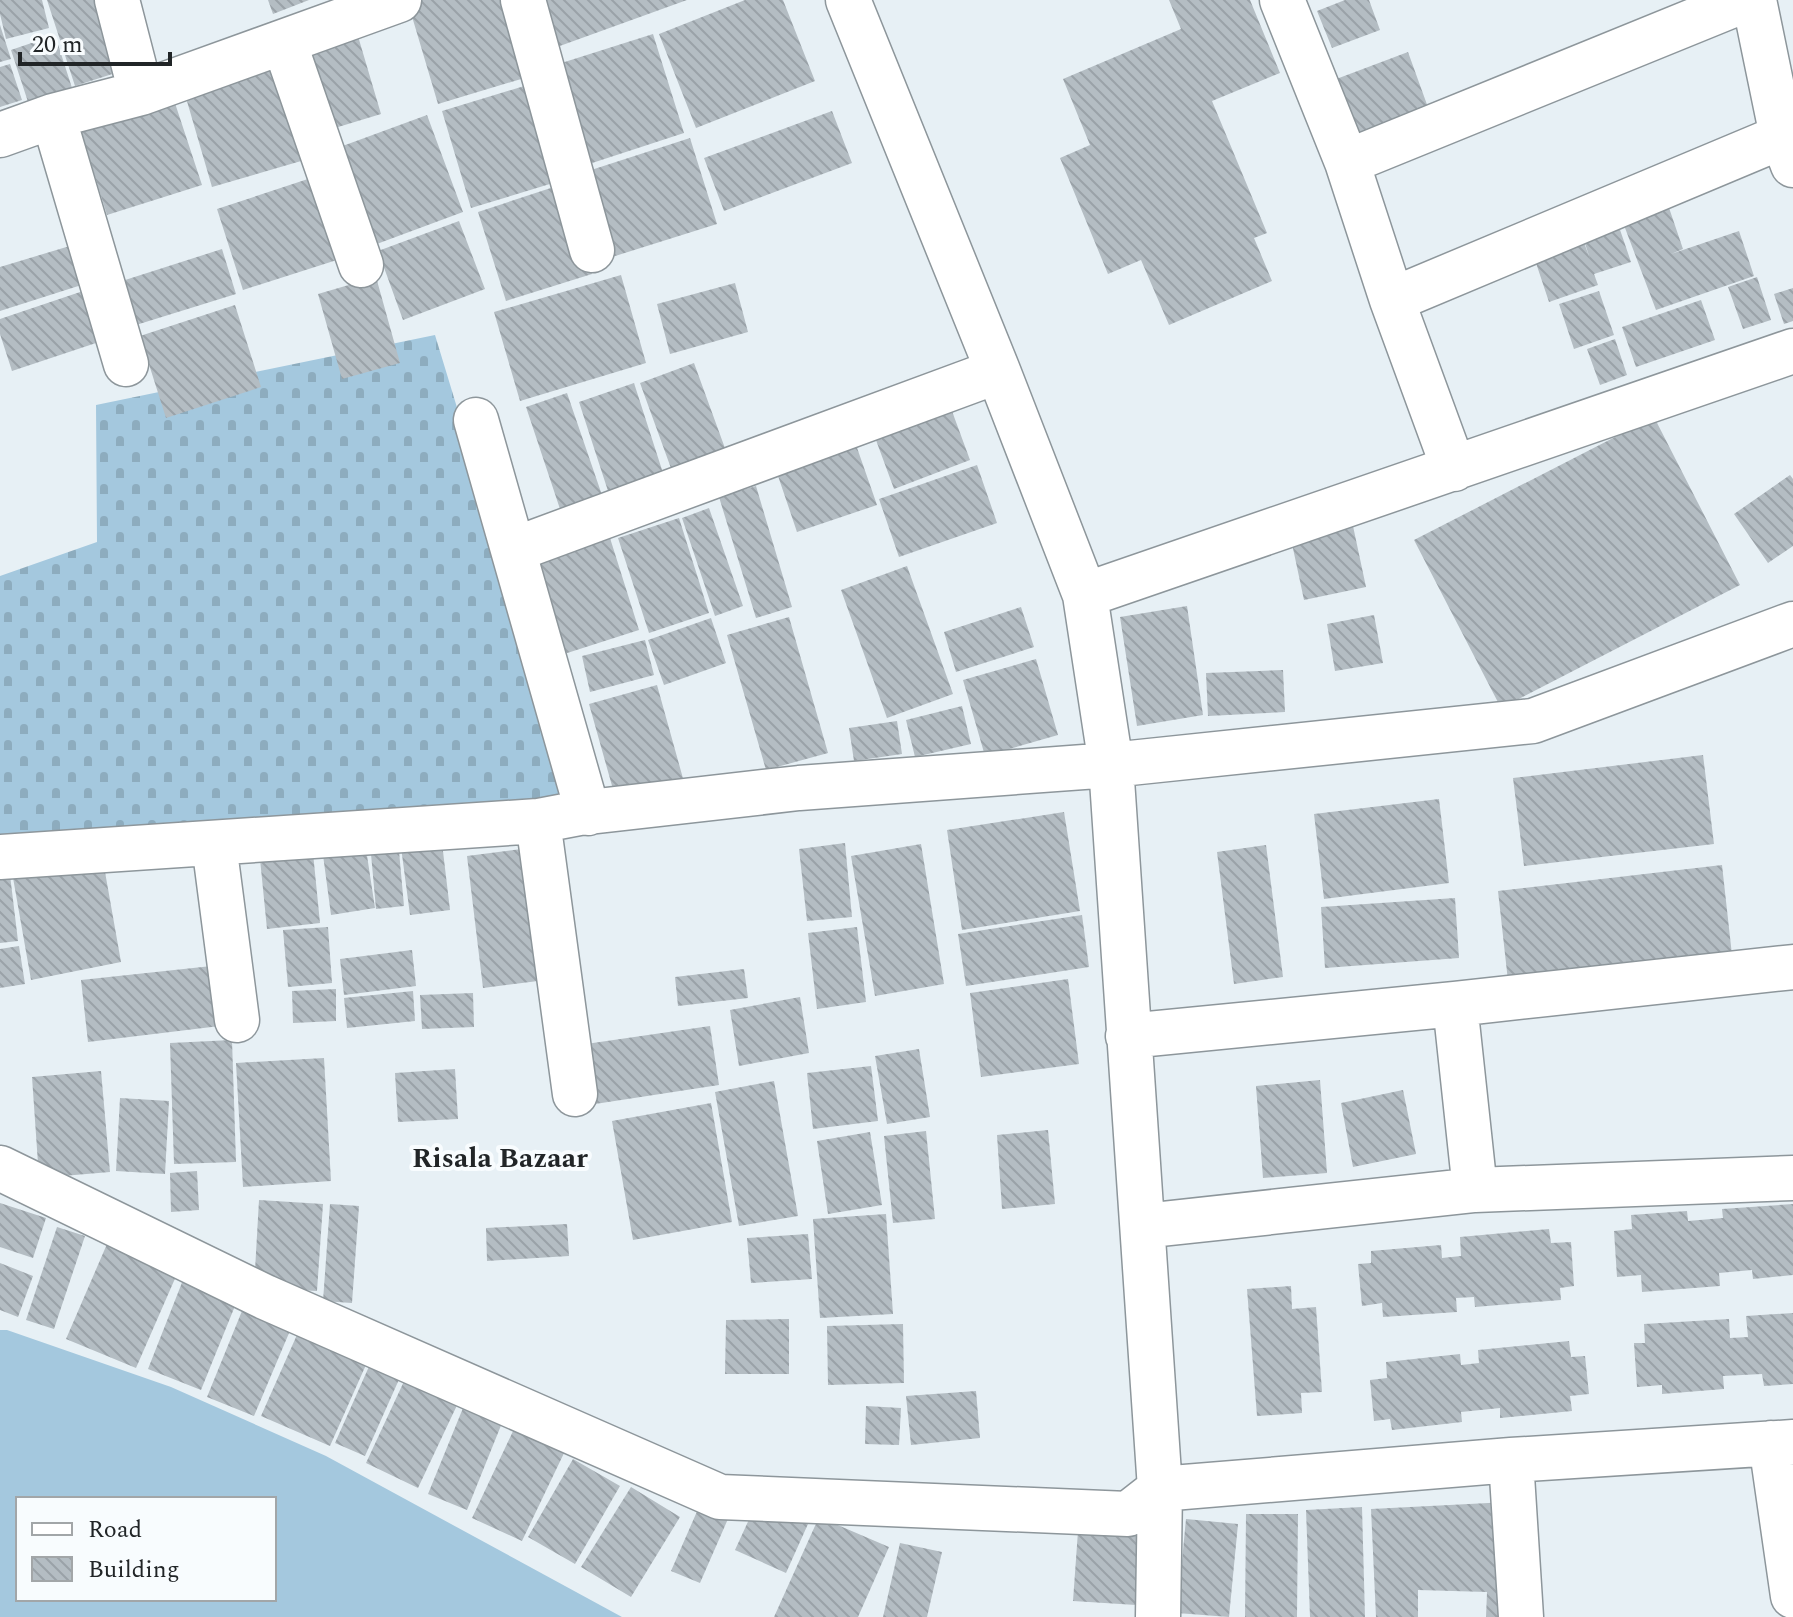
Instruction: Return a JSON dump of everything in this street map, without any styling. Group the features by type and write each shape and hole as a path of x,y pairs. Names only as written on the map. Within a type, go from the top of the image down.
{"street":[{"path":"117,0 141,93"},
{"path":"523,0 592,250"},
{"path":"848,0 1085,595 1111,765 1160,1489 1158,1617"},
{"path":"1347,162 1745,0"},
{"path":"1392,300 1789,144 1754,0"},
{"path":"0,135 53,116 141,93 392,1"},
{"path":"1285,1 1347,162 1392,300 1454,469"},
{"path":"284,42 361,265"},
{"path":"53,116 126,364"},
{"path":"1085,595 1793,351"},
{"path":"513,550 998,371"},
{"path":"476,420 588,813"},
{"path":"0,857 538,821 799,788 1111,765 1533,721 1793,624"},
{"path":"538,821 575,1094"},
{"path":"214,844 237,1020"},
{"path":"1128,1036 1793,967"},
{"path":"1455,1004 1475,1190"},
{"path":"0,1168 265,1297 720,1497 1128,1514 1160,1489 1511,1460 1782,1442 1793,1596"},
{"path":"1143,1226 1475,1190 1793,1178"},
{"path":"1511,1460 1521,1617"}],"green space":[{"path":"435,335 580,813 0,840 0,576 97,542 96,405"},
{"path":"0,1330 171,1387 326,1456 622,1617 0,1617"}],"building":[{"path":"0,0 42,0 49,28 6,39"},
{"path":"47,0 109,0 131,68 75,86"},
{"path":"268,0 309,0 273,14"},
{"path":"419,0 509,0 531,76 438,104 408,3"},
{"path":"541,0 687,0 557,47"},
{"path":"745,0 783,0 815,81 696,128 659,34"},
{"path":"1169,0 1250,0 1280,73 1212,101 1267,233 1254,238 1272,281 1169,325 1141,260 1108,274 1060,158 1090,145 1063,79 1181,29"},
{"path":"1345,0 1369,0 1380,30 1332,48 1317,11"},
{"path":"0,25 11,59 0,62"},
{"path":"355,26 381,114 325,131 299,43"},
{"path":"653,34 684,133 583,166 552,66"},
{"path":"55,35 73,91 29,105 11,50"},
{"path":"1408,52 1434,124 1356,152 1331,81"},
{"path":"281,63 308,159 212,187 184,91"},
{"path":"10,64 22,100 0,107 0,67"},
{"path":"534,83 563,180 471,208 442,111"},
{"path":"170,88 202,185 107,215 77,119"},
{"path":"832,111 852,163 724,211 704,158"},
{"path":"427,115 463,212 366,248 329,151"},
{"path":"690,138 717,224 612,257 585,172"},
{"path":"314,177 340,259 243,290 217,209"},
{"path":"563,184 592,274 506,301 478,212"},
{"path":"1665,196 1683,249 1671,254 1739,231 1754,276 1656,310 1619,212"},
{"path":"1616,218 1631,262 1594,274 1598,285 1549,302 1533,254 1582,237 1590,259 1581,231"},
{"path":"459,221 485,289 403,320 378,251"},
{"path":"83,242 94,281 0,311 0,267"},
{"path":"222,249 236,294 136,325 122,281"},
{"path":"621,275 646,363 520,401 494,312"},
{"path":"376,277 400,363 342,379 318,294"},
{"path":"1757,277 1771,320 1743,329 1728,287"},
{"path":"735,283 748,332 670,354 657,304"},
{"path":"1793,288 1793,321 1784,324 1774,294"},
{"path":"89,289 105,340 12,371 0,334 0,319"},
{"path":"1599,291 1614,335 1574,349 1559,304"},
{"path":"1701,300 1715,340 1636,367 1622,327"},
{"path":"235,305 261,387 166,418 140,336"},
{"path":"1615,339 1627,375 1600,385 1587,349"},
{"path":"694,363 726,451 672,471 640,383"},
{"path":"634,383 663,473 608,491 579,402"},
{"path":"567,393 604,501 562,515 526,407"},
{"path":"949,403 970,460 894,489 873,432"},
{"path":"1654,417 1740,585 1501,708 1414,540"},
{"path":"855,442 877,505 797,532 776,470"},
{"path":"977,465 997,523 899,557 879,499"},
{"path":"1790,475 1793,479 1793,546 1768,563 1734,514"},
{"path":"756,486 792,607 756,618 719,497"},
{"path":"709,508 743,606 715,616 682,518"},
{"path":"679,518 709,613 649,633 618,538"},
{"path":"1353,526 1366,587 1304,600 1291,539"},
{"path":"610,538 639,630 561,655 533,562"},
{"path":"907,566 953,694 887,718 841,590"},
{"path":"1187,606 1203,715 1137,726 1120,617"},
{"path":"1021,607 1034,647 956,672 944,632"},
{"path":"1374,615 1383,663 1335,671 1327,624"},
{"path":"789,617 828,753 766,770 727,635"},
{"path":"711,618 726,663 664,685 648,640"},
{"path":"645,640 654,675 590,692 582,656"},
{"path":"1036,659 1058,735 985,756 963,680"},
{"path":"1283,670 1285,712 1208,716 1206,673"},
{"path":"657,685 684,782 616,800 589,704"},
{"path":"962,706 971,744 915,757 906,720"},
{"path":"897,721 902,754 854,761 849,728"},
{"path":"1703,755 1714,844 1524,866 1513,778"},
{"path":"1439,799 1449,883 1324,899 1314,814"},
{"path":"1064,812 1080,911 962,930 947,830"},
{"path":"442,843 450,910 410,915 401,847"},
{"path":"845,843 852,917 807,921 799,849"},
{"path":"921,844 944,984 875,996 851,856"},
{"path":"1266,845 1283,977 1234,984 1217,852"},
{"path":"529,848 546,980 483,988 467,856"},
{"path":"366,849 375,908 331,915 323,855"},
{"path":"399,851 404,906 376,909 371,854"},
{"path":"313,853 320,923 267,929 260,859"},
{"path":"102,855 121,962 31,980 12,872"},
{"path":"1722,865 1732,955 1508,981 1498,891"},
{"path":"10,875 18,941 0,943 0,877"},
{"path":"1455,898 1459,958 1325,968 1321,907"},
{"path":"1082,915 1089,967 966,986 958,934"},
{"path":"328,927 332,983 288,987 283,930"},
{"path":"857,927 866,1002 817,1009 808,933"},
{"path":"19,946 25,984 0,988 0,949"},
{"path":"412,950 416,986 344,995 340,959"},
{"path":"221,965 228,1025 88,1042 81,980"},
{"path":"744,969 748,998 678,1006 675,977"},
{"path":"1068,979 1079,1064 981,1077 970,993"},
{"path":"336,989 336,1021 293,1023 292,991"},
{"path":"413,991 415,1021 347,1028 344,998"},
{"path":"473,993 474,1027 422,1029 420,995"},
{"path":"800,997 809,1053 739,1066 730,1010"},
{"path":"710,1026 719,1085 595,1104 586,1044"},
{"path":"232,1040 236,1162 174,1164 170,1043"},
{"path":"919,1049 930,1117 887,1124 875,1056"},
{"path":"324,1058 331,1181 243,1187 236,1063"},
{"path":"871,1066 878,1121 813,1129 807,1073"},
{"path":"455,1069 458,1119 398,1122 395,1073"},
{"path":"101,1071 110,1172 39,1178 32,1077"},
{"path":"1320,1080 1327,1173 1263,1178 1256,1086"},
{"path":"774,1081 798,1216 739,1226 715,1092"},
{"path":"1403,1090 1416,1154 1353,1167 1341,1103"},
{"path":"120,1098 169,1101 165,1174 116,1171"},
{"path":"711,1103 732,1222 633,1240 612,1121"},
{"path":"1048,1130 1055,1204 1002,1209 997,1135"},
{"path":"926,1131 935,1219 893,1223 884,1136"},
{"path":"870,1132 882,1205 828,1214 817,1141"},
{"path":"197,1171 199,1210 171,1212 170,1173"},
{"path":"259,1200 323,1204 317,1291 254,1288"},
{"path":"0,1203 46,1218 33,1258 0,1247"},
{"path":"330,1204 359,1206 352,1303 323,1301"},
{"path":"1793,1204 1793,1275 1753,1279 1752,1270 1719,1273 1720,1286 1642,1292 1641,1275 1617,1277 1614,1231 1632,1229 1631,1215 1687,1211 1688,1221 1723,1218 1722,1209"},
{"path":"886,1214 893,1314 820,1318 813,1219"},
{"path":"567,1224 569,1256 487,1261 486,1228"},
{"path":"57,1227 85,1236 54,1329 26,1320"},
{"path":"1549,1229 1551,1243 1571,1242 1574,1286 1560,1288 1561,1300 1475,1307 1474,1297 1456,1298 1457,1312 1383,1317 1382,1303 1362,1306 1358,1264 1371,1263 1371,1251 1441,1245 1442,1258 1461,1256 1460,1237"},
{"path":"808,1234 812,1279 751,1283 747,1238"},
{"path":"107,1244 177,1274 136,1368 66,1339"},
{"path":"0,1263 33,1276 18,1317 0,1310"},
{"path":"183,1280 237,1301 201,1390 148,1369"},
{"path":"1291,1286 1292,1309 1316,1307 1322,1392 1301,1393 1302,1413 1257,1416 1247,1289"},
{"path":"244,1306 292,1326 254,1416 207,1397"},
{"path":"1793,1313 1793,1384 1764,1386 1762,1374 1723,1376 1724,1389 1662,1394 1662,1385 1637,1387 1634,1343 1645,1343 1644,1324 1729,1319 1730,1338 1748,1337 1746,1316"},
{"path":"789,1319 789,1374 725,1374 726,1320"},
{"path":"903,1324 904,1383 828,1385 827,1326"},
{"path":"300,1328 369,1358 330,1446 261,1416"},
{"path":"1569,1341 1571,1357 1585,1356 1589,1394 1570,1396 1572,1411 1500,1418 1500,1408 1461,1412 1462,1422 1392,1430 1390,1419 1374,1421 1370,1380 1387,1378 1386,1362 1460,1354 1461,1365 1479,1363 1478,1350"},
{"path":"371,1362 401,1375 365,1456 335,1443"},
{"path":"406,1377 459,1401 418,1488 366,1463"},
{"path":"976,1391 980,1438 911,1445 906,1396"},
{"path":"866,1406 901,1408 899,1445 865,1444"},
{"path":"463,1408 502,1423 467,1510 428,1494"},
{"path":"515,1427 565,1451 522,1541 472,1518"},
{"path":"573,1459 620,1486 575,1564 528,1537"},
{"path":"631,1487 680,1517 631,1597 581,1567"},
{"path":"702,1500 731,1512 700,1583 671,1571"},
{"path":"757,1502 808,1524 786,1573 735,1550"},
{"path":"1508,1502 1514,1617 1486,1617 1487,1592 1418,1590 1418,1617 1376,1617 1371,1509"},
{"path":"1362,1507 1365,1617 1310,1617 1306,1510"},
{"path":"1246,1514 1298,1514 1297,1617 1245,1617"},
{"path":"819,1517 889,1547 858,1617 774,1617"},
{"path":"1186,1519 1238,1524 1229,1617 1177,1613"},
{"path":"1078,1531 1141,1535 1136,1605 1073,1601"},
{"path":"900,1543 942,1552 927,1617 883,1617"}],"district":[{"name":"Risala Bazaar","path":"500,1158"}]}
